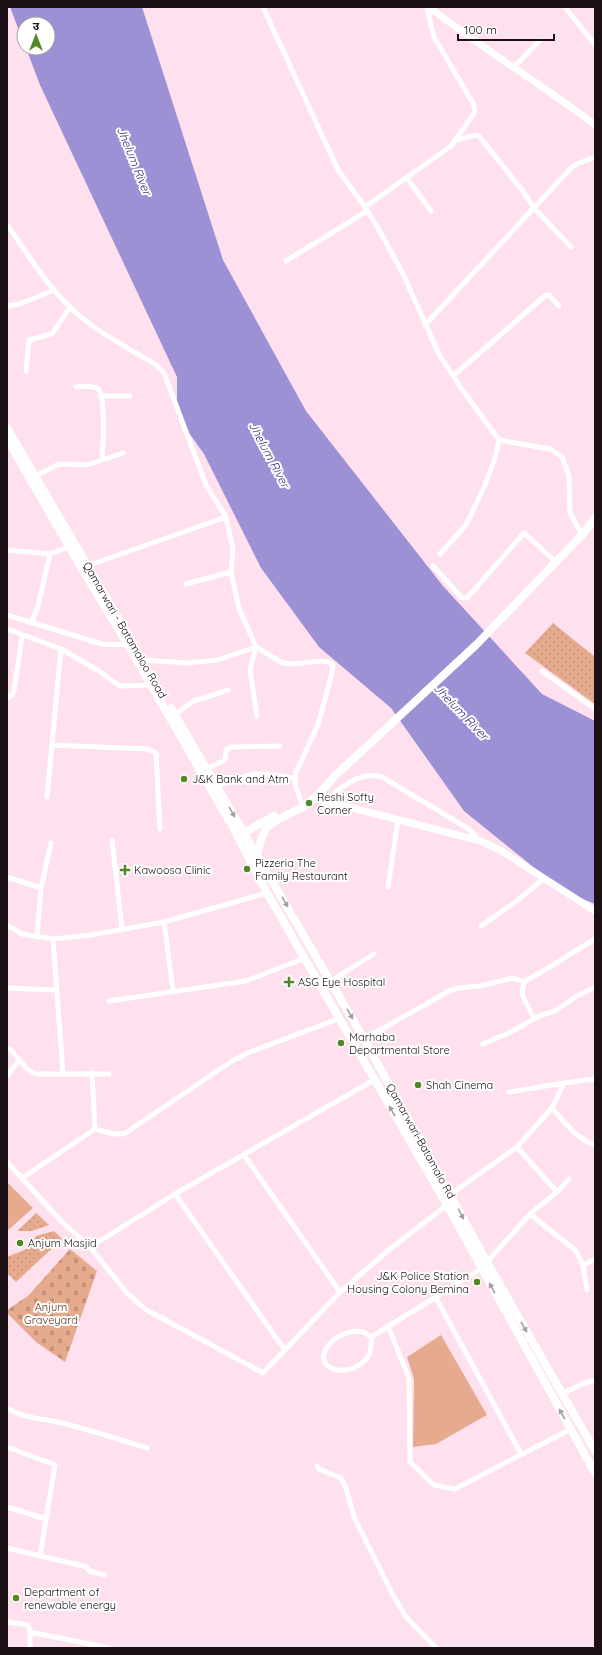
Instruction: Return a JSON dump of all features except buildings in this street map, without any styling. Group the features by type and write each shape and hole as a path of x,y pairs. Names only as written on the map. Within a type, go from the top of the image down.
{"main road":[{"name":"Qamarwari - Batamaloo Road","path":"7,428 217,786 241,834"},
{"name":"Qamarwari - Batamaloo Road","path":"7,440 68,547 241,834"},
{"path":"241,834 316,797 336,775 477,644 594,522"},
{"path":"257,856 262,837 267,827 303,804"},
{"name":"Qamarwari-Batamalo Rd","path":"241,834 257,856 331,981 487,1262 595,1451"},
{"name":"Qamarwari-Batamalo Rd","path":"241,834 266,893 447,1205 481,1269 595,1472"}],"street":[{"path":"263,7 338,170 366,209 403,274 440,356 499,440 550,450 562,457 569,476 570,513 582,535"},
{"path":"286,261 366,209 451,146 475,112 474,107 434,37 428,7"},
{"path":"428,7 513,68 556,95 595,125"},
{"path":"565,7 595,45"},
{"path":"513,68 539,41"},
{"path":"456,140 479,136 522,190 534,208 571,247"},
{"path":"425,325 571,168 595,157"},
{"path":"407,178 431,211"},
{"path":"7,225 54,290 70,308 89,323 156,365 167,379 206,485 226,517 233,549 231,572 239,608 256,647 283,664 320,661 328,662 333,665 318,725 296,772 295,784 303,804"},
{"path":"7,306 20,304 54,290"},
{"path":"453,376 546,295 549,295 559,306"},
{"path":"26,371 29,340 52,334 70,308"},
{"path":"76,386 95,388 98,390 103,413 102,460"},
{"path":"100,396 130,396"},
{"path":"440,554 465,526 469,519 495,458 499,440"},
{"path":"35,476 59,464 84,465 123,453"},
{"path":"87,566 226,517"},
{"path":"433,566 462,598 467,598 524,533 556,562"},
{"path":"7,550 50,554 68,547"},
{"path":"32,622 38,606 50,554"},
{"path":"186,584 231,572"},
{"path":"7,615 102,644 128,645"},
{"path":"7,630 61,650 98,670 120,686 151,685"},
{"path":"7,698 12,696 14,691 22,636"},
{"path":"143,660 188,662 217,660 256,647"},
{"path":"256,647 250,669 257,716"},
{"path":"47,797 61,650"},
{"path":"542,671 595,709"},
{"path":"174,715 194,701 228,690"},
{"path":"52,745 147,749 156,753 160,829"},
{"path":"207,769 225,760 226,750 231,747 280,746"},
{"path":"217,786 252,774 266,774 295,778"},
{"path":"325,802 341,788 364,776 373,775 382,777 469,830 480,841"},
{"path":"316,797 325,802 480,841 500,850 595,911"},
{"path":"388,887 398,820"},
{"path":"112,840 122,929"},
{"path":"37,937 41,888 51,843"},
{"path":"7,877 41,888"},
{"path":"481,926 518,900 543,879"},
{"path":"7,925 22,934 53,939 91,935 164,922 266,893"},
{"path":"164,922 173,991"},
{"path":"53,939 63,1073"},
{"path":"364,1039 451,990 480,986 513,978 524,982 543,972 595,939"},
{"path":"331,981 374,954"},
{"path":"109,1001 246,981 304,958"},
{"path":"524,982 522,994 534,1019"},
{"path":"483,1044 511,1032 534,1019 555,1011 577,996 595,987"},
{"path":"7,988 56,990"},
{"path":"22,1178 95,1130 114,1134 124,1134 232,1061 250,1052 338,1019"},
{"path":"7,1048 10,1049 27,1069 35,1074 109,1074"},
{"path":"7,1076 19,1060"},
{"path":"92,1073 95,1130"},
{"path":"509,1092 595,1079"},
{"path":"90,1247 175,1194 374,1080"},
{"path":"450,1194 517,1147 552,1108 564,1084"},
{"path":"552,1108 573,1132 582,1139 595,1145"},
{"path":"517,1147 557,1192"},
{"path":"244,1155 340,1292"},
{"path":"7,1162 62,1222 90,1247 127,1292 144,1309 263,1373 284,1349 340,1292 390,1249 447,1205"},
{"path":"487,1262 530,1214 557,1192 569,1179"},
{"path":"175,1194 284,1349"},
{"path":"530,1214 576,1251 583,1265 587,1290"},
{"path":"583,1265 595,1259"},
{"path":"371,1336 436,1298 481,1269"},
{"path":"436,1298 521,1454"},
{"path":"388,1326 409,1378 410,1462 434,1485 455,1489 571,1429"},
{"path":"346,1332 364,1332 371,1336 368,1357 362,1363 352,1369 344,1370 333,1370 328,1367 324,1360 324,1353 333,1341 346,1332"},
{"path":"562,1394 582,1384 595,1380"},
{"path":"7,1408 28,1417 58,1422 148,1448"},
{"path":"7,1447 55,1466 40,1556"},
{"path":"317,1466 319,1469 341,1478 346,1488 354,1517 394,1597 406,1617 436,1648"},
{"path":"7,1507 46,1519"},
{"path":"7,1548 87,1567 89,1571 105,1575"},
{"path":"7,1622 28,1625 30,1632 30,1648"},
{"path":"30,1632 110,1648"}],"green space":[{"path":"553,623 595,657 595,704 525,653"},
{"path":"7,1182 33,1208 7,1231"},
{"path":"36,1213 49,1225 32,1231 17,1231"},
{"path":"54,1231 62,1239 16,1282 7,1273 7,1257 34,1246 32,1241 36,1236"},
{"name":"Anjum Graveyard","path":"70,1249 97,1271 65,1362 36,1342 7,1313 7,1310 28,1296"},
{"path":"441,1335 487,1415 436,1444 413,1447 414,1379 407,1357"}],"water":[{"name":"Jhelum River","path":"10,7 142,7 223,260 306,411 443,586 542,694 595,721 595,904 563,891 464,811 391,708 319,647 261,568 204,454 177,416 177,377 40,85 29,56 56,56 56,16 16,16 16,23"}],"place":[{"name":"J&K Bank and Atm","path":"184,779"},
{"name":"Reshi Softy Corner","path":"309,803"},
{"name":"Pizzeria The Family Restaurant","path":"247,869"},
{"name":"Kawoosa Clinic","path":"125,870"},
{"name":"ASG Eye Hospital","path":"289,982"},
{"name":"Marhaba Departmental Store","path":"341,1043"},
{"name":"Shah Cinema","path":"418,1085"},
{"name":"Anjum Masjid","path":"20,1243"},
{"name":"J&K Police Station Housing Colony Bemina","path":"477,1282"},
{"name":"Department of renewable energy","path":"16,1598"}]}
